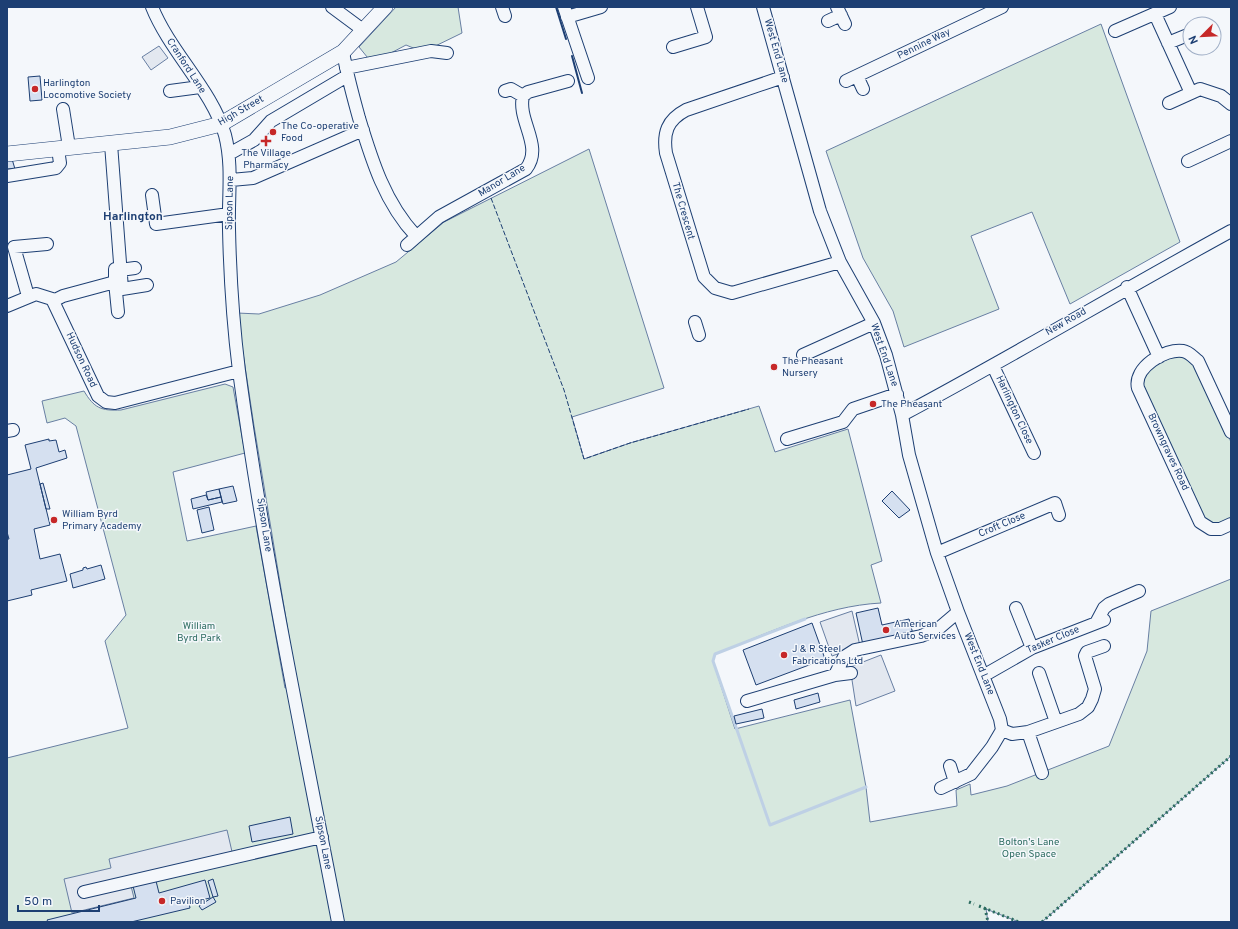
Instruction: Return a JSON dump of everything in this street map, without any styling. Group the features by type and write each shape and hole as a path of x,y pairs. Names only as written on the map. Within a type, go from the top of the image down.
{"main road":[{"name":"High Street","path":"7,154 170,137 221,124 343,52 385,7"}],"street":[{"name":"Cranford Lane","path":"152,7 172,55 200,87 214,109 221,124"},
{"path":"332,7 362,30"},
{"path":"588,78 565,12 600,7"},
{"path":"673,47 706,37 697,7"},
{"name":"West End Lane","path":"763,7 820,211 840,262 874,323 897,394 909,455 938,553 958,612 1000,719 1002,730"},
{"name":"Pennine Way","path":"863,89 852,78 1002,7"},
{"path":"1115,31 1170,7"},
{"path":"828,21 843,13"},
{"path":"1155,14 1191,93"},
{"path":"1168,43 1182,37"},
{"path":"229,154 254,140 272,121 347,72 431,51 447,53"},
{"name":"Manor Lane","path":"343,52 363,130 380,181 404,223 412,241 439,217 526,169 530,163 533,150 521,107 523,96"},
{"name":"The Crescent","path":"783,77 686,110 672,119 668,125 665,142 666,153 699,263 708,283 715,288 732,293 840,262"},
{"path":"505,91 511,89 523,96 528,92 568,81"},
{"path":"170,91 200,87"},
{"path":"1169,103 1200,89 1221,96 1231,104"},
{"path":"7,176 56,168 60,163 63,148 63,109"},
{"name":"Sipson Lane","path":"221,124 229,154 231,180 229,214 231,300 239,371 282,630 338,922"},
{"path":"231,180 253,178 363,130"},
{"path":"1188,161 1231,141"},
{"path":"111,144 117,264 122,289 147,285"},
{"path":"152,195 156,224 229,214"},
{"name":"New Road","path":"902,415 993,366 1128,287 1231,231"},
{"path":"28,296 14,247 47,244"},
{"path":"117,264 135,268"},
{"path":"117,264 115,282 118,312"},
{"path":"7,306 28,296 39,294 49,297 53,301 63,296 115,282"},
{"path":"1128,287 1159,357"},
{"name":"Hudson Road","path":"53,301 98,396 106,402 114,403 239,371"},
{"path":"695,322 700,336"},
{"path":"803,355 874,323"},
{"name":"Browngraves Road","path":"1231,432 1198,361 1188,353 1178,351 1159,357 1146,366 1138,375 1138,388 1200,522 1211,529 1220,529 1231,524"},
{"name":"Harlington Close","path":"993,366 1034,453"},
{"path":"787,439 843,422 853,409 897,394"},
{"name":"Croft Close","path":"938,553 1055,503 1059,515"},
{"name":"Tasker Close","path":"983,676 1032,648 1100,621 1104,608 1109,604 1140,591"},
{"path":"1016,608 1032,648"},
{"path":"835,675 846,653 921,636 938,629 958,612"},
{"path":"941,788 971,774 992,748 1002,730 1012,734 1028,732 1079,714 1088,707 1095,689 1085,656 1087,652 1104,646"},
{"path":"1039,672 1056,722"},
{"path":"747,701 835,675 851,673"},
{"path":"1028,732 1042,773"},
{"path":"950,766 955,782"},
{"path":"84,892 322,837"}],"green space":[{"path":"396,7 458,7 462,33 423,52 406,45 372,63 359,47"},
{"path":"1101,24 1180,242 1070,304 1032,212 971,236 999,309 904,347 893,311 863,258 826,151"},
{"path":"589,149 664,388 572,417 584,459 630,443 759,406 775,452 848,429 882,561 871,565 881,603 859,605 817,615 776,629 715,654 713,661 735,729 850,700 866,787 870,822 957,806 956,790 970,784 971,795 1007,786 1109,746 1147,651 1151,611 1231,579 1231,756 1042,922 1019,922 986,909 988,922 7,922 7,758 128,728 105,641 126,615 76,426 65,418 47,423 42,401 84,391 95,405 108,410 121,410 225,384 233,387 245,453 173,472 187,541 256,526 285,688 297,685 254,426 237,313 259,314 320,295 396,262 444,222"},
{"path":"1174,356 1184,357 1194,363 1231,442 1231,521 1216,525 1205,521 1141,381 1150,368"}],"shaded area":[{"path":"159,46 168,58 151,70 142,57"},
{"path":"852,611 860,646 832,656 820,622"},
{"path":"881,655 895,691 856,706 850,667"},
{"path":"227,830 233,856 130,882 134,898 72,913 64,879 111,868 109,859"}],"building":[{"name":"Harlington Locomotive Society","path":"40,76 42,100 30,101 28,77"},
{"path":"7,159 12,159 15,169 7,169"},
{"path":"49,439 49,441 56,440 59,452 65,450 67,458 36,468 50,525 34,529 40,559 60,554 67,581 31,590 32,595 7,601 7,539 9,539 7,532 7,475 31,469 25,445"},
{"path":"43,483 50,509 46,509 40,484"},
{"path":"233,486 237,501 223,504 219,489"},
{"path":"219,489 221,497 208,500 206,492"},
{"path":"892,491 910,510 899,518 882,501"},
{"path":"206,495 208,500 221,497 222,502 193,509 191,499"},
{"path":"209,507 214,530 202,533 197,510"},
{"path":"101,565 105,579 73,588 70,574 83,570 83,568 86,567 87,569"},
{"name":"American Auto Services","path":"878,608 882,625 909,619 913,634 863,645 856,613"},
{"name":"J & R Steel Fabrications Ltd","path":"812,623 825,659 756,685 743,650"},
{"path":"818,693 820,702 796,709 794,700"},
{"path":"762,709 764,718 736,724 734,716"},
{"path":"290,817 293,834 252,842 249,826"},
{"name":"Pavilion","path":"155,877 159,893 205,880 210,898 189,903 190,908 131,922 48,922 47,920 136,898 132,882"},
{"path":"213,879 218,896 213,897 208,881"},
{"path":"213,897 216,902 202,910 199,906"}],"waterway":[{"path":"805,619 715,654 713,661 770,825 866,787"}],"hedge":[{"path":"1042,922 1231,756"},
{"path":"969,902 974,904"},
{"path":"979,906 1019,922"},
{"path":"985,908 988,922"}],"fence":[{"path":"491,198 564,390 584,459 630,443 749,409"}],"wall":[{"path":"556,7 566,39"},
{"path":"572,56 582,93"}],"place":[{"name":"Harlington Locomotive Society","path":"35,89"},
{"name":"The Co-operative Food","path":"273,132"},
{"name":"The Village Pharmacy","path":"266,141"},
{"name":"The Pheasant Nursery","path":"774,367"},
{"name":"The Pheasant","path":"873,404"},
{"name":"William Byrd Primary Academy","path":"54,520"},
{"name":"American Auto Services","path":"886,630"},
{"name":"J & R Steel Fabrications Ltd","path":"784,655"},
{"name":"Pavilion","path":"162,901"}],"district":[{"name":"Harlington","path":"133,217"}],"park label":[{"name":"William Byrd Park","path":"199,632"},
{"name":"Bolton's Lane Open Space","path":"1029,848"}]}
